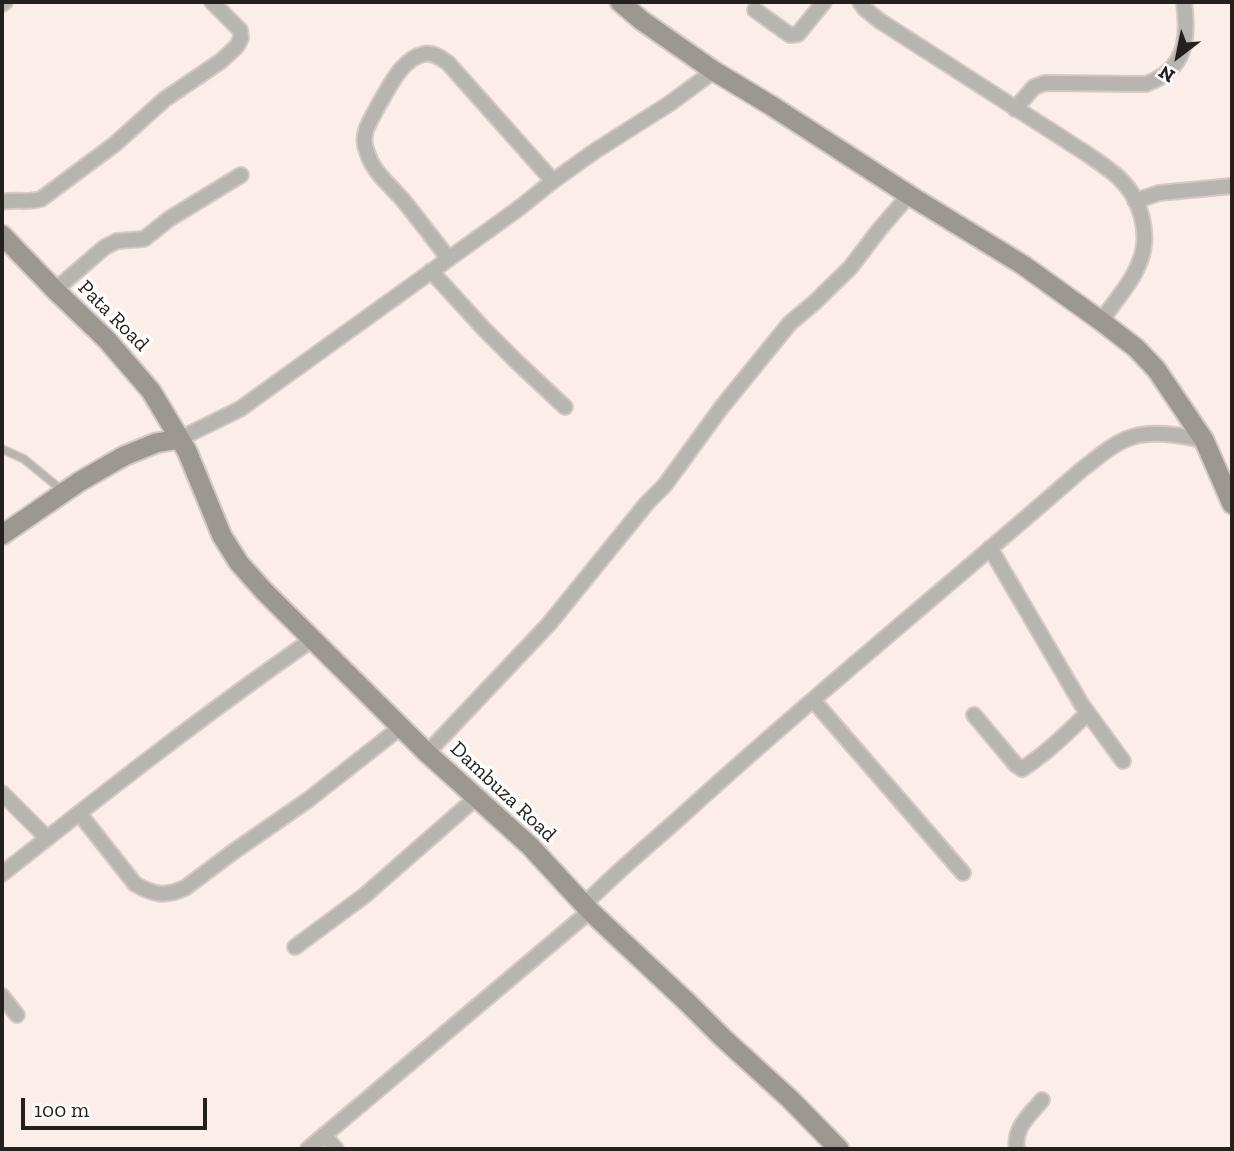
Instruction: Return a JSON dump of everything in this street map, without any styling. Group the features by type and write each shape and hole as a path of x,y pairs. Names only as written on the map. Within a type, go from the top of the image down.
{"street":[{"path":"2,202 33,202 41,199 115,144 165,99 229,54 241,38 240,30 212,2"},
{"path":"620,2 714,71 1023,265 1136,348 1156,369 1204,440 1232,504"},
{"path":"755,10 790,35 798,34 824,2"},
{"path":"860,2 880,22 1104,165 1126,186 1142,214 1144,245 1134,274 1101,321"},
{"path":"1015,109 1034,88 1045,83 1146,84 1160,79 1177,62 1183,50 1187,21 1184,2"},
{"path":"449,259 400,197 381,178 373,167 365,146 365,134 372,117 405,65 423,54 432,54 448,63 553,181"},
{"path":"2,535 64,492 124,456 156,443 179,439 240,409 553,181 623,132 676,100 714,71"},
{"path":"55,290 105,247 117,241 144,239 169,219 241,175"},
{"path":"1135,201 1159,193 1232,186"},
{"path":"427,753 555,617 647,503 665,485 721,408 790,323 850,268 909,195"},
{"name":"Pata Road","path":"2,235 107,340 138,375 151,391 179,439"},
{"path":"431,271 484,330 565,407"},
{"path":"308,1149 588,907 611,876 664,833 753,751 1080,471 1115,445 1140,435 1204,440"},
{"name":"Dambuza Road","path":"179,439 187,451 228,546 247,572 427,753 530,846 588,907 839,1149"},
{"path":"990,548 1088,713 1122,761"},
{"path":"2,874 231,696 313,639"},
{"path":"813,700 963,873"},
{"path":"974,715 1022,769 1052,747 1088,713"},
{"path":"79,813 135,884 156,894 180,891 308,800 401,727"},
{"path":"2,793 47,838"},
{"path":"295,947 364,896 477,797"},
{"path":"2,996 17,1015"},
{"path":"1017,1149 1016,1135 1021,1125 1042,1100"},
{"path":"324,1135 336,1149"}],"lane":[{"path":"2,449 24,459 64,492"}]}
